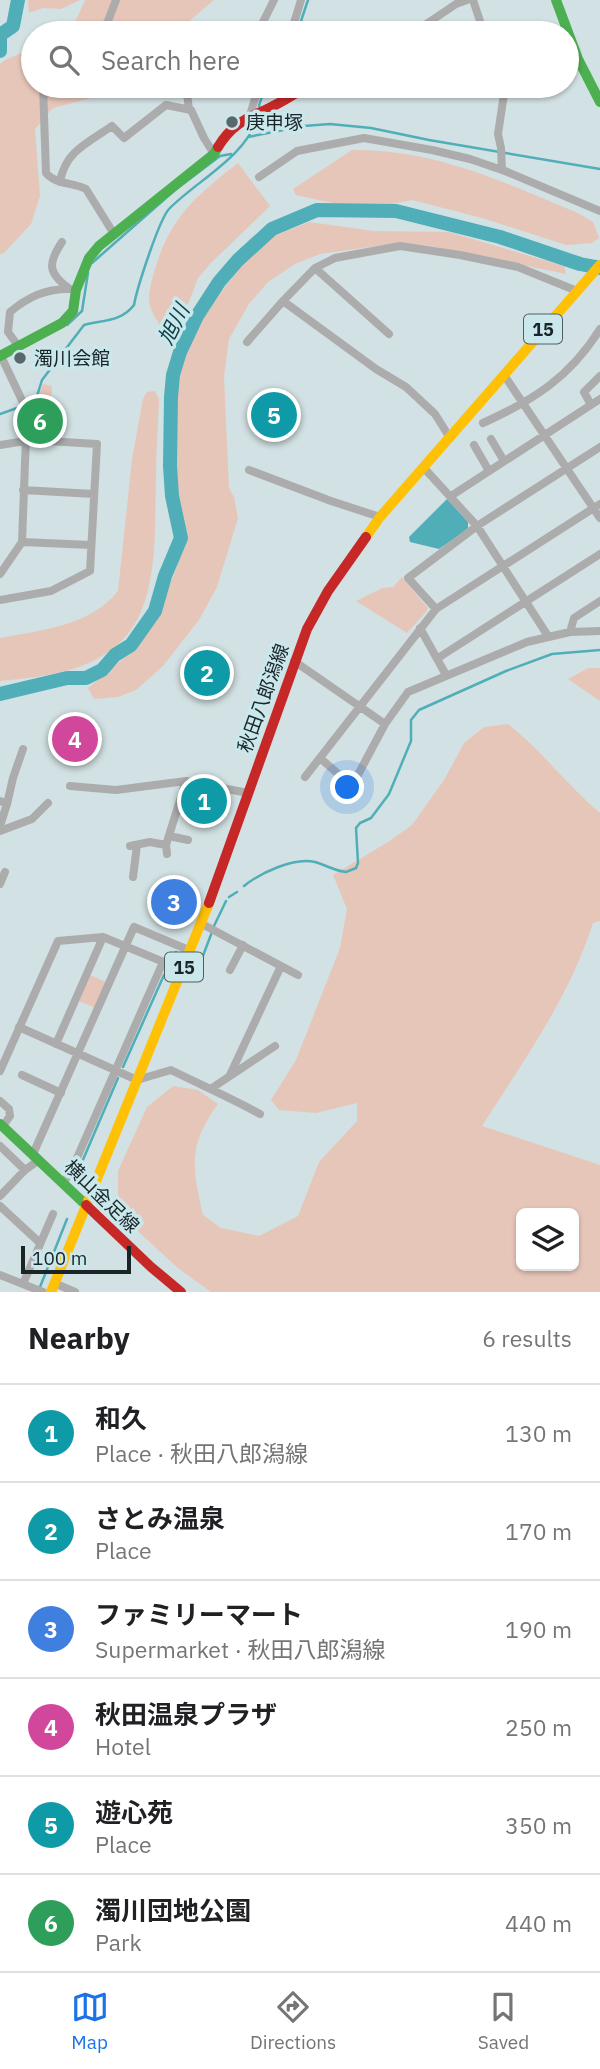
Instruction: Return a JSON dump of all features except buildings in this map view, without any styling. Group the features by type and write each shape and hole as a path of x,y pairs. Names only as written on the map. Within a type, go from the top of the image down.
{"main road":[{"path":"556,0 564,21"},
{"path":"579,61 600,102"},
{"path":"1,356 62,323 73,311 72,289 89,258 169,188 214,154 228,131 250,116 286,98"},
{"name":"秋田八郎潟線","path":"52,1288 191,951 209,927 248,793 307,629 328,591 380,517 600,265"},
{"name":"横山金足線","path":"1,1125 181,1292"}],"street":[{"path":"108,21 117,0"},
{"path":"264,21 274,0"},
{"path":"295,21 301,0"},
{"path":"431,21 467,0"},
{"path":"473,0 480,21"},
{"path":"44,98 47,173 50,178 86,189 114,234"},
{"path":"187,98 189,109 214,154"},
{"path":"250,116 255,98"},
{"path":"502,98 498,134 502,170"},
{"path":"60,182 68,157 80,146 113,126 124,138 163,106 189,109"},
{"path":"259,177 298,151 364,138 432,149 502,170 600,211"},
{"path":"62,242 51,259 51,266 72,289"},
{"path":"247,342 315,268 335,258 400,246 518,267 579,287"},
{"path":"315,268 389,334"},
{"path":"19,347 8,332 10,312 39,293 72,289"},
{"path":"283,301 376,369 406,387 435,414 450,438"},
{"path":"483,423 524,404 554,384 580,358 600,329"},
{"path":"0,574 22,542 27,411 1,356"},
{"path":"504,375 567,468 597,506 600,518"},
{"path":"591,405 584,392 600,376"},
{"path":"451,496 600,400"},
{"path":"491,439 504,461"},
{"path":"0,444 26,440 97,444 90,571 51,591 0,600"},
{"path":"474,445 489,471"},
{"path":"436,609 408,578 477,526 600,447"},
{"path":"424,468 477,526 548,636"},
{"path":"249,470 331,502 380,517"},
{"path":"23,490 94,494"},
{"path":"305,777 436,609 597,506"},
{"path":"22,542 91,545"},
{"path":"438,658 600,554"},
{"path":"570,632 574,618 600,601"},
{"path":"420,628 446,675"},
{"path":"320,758 352,786 385,724 408,692 548,636 600,631"},
{"path":"294,661 385,724"},
{"path":"23,749 4,802 0,828 32,819 48,803"},
{"path":"167,845 186,781"},
{"path":"70,786 116,790 186,781 248,793"},
{"path":"133,877 134,845 150,842 167,845 188,840"},
{"path":"0,884 5,872"},
{"path":"0,1196 36,1157 134,927 191,951"},
{"path":"209,927 298,975"},
{"path":"56,1044 103,936"},
{"path":"0,1071 58,941 103,936 183,970"},
{"path":"230,970 243,945"},
{"path":"64,1184 163,962"},
{"path":"230,1075 281,966"},
{"path":"19,1027 137,1080 171,1070 260,1114"},
{"path":"212,1088 275,1046"},
{"path":"23,1075 61,1093"},
{"path":"0,1101 9,1109 10,1116 1,1125"},
{"path":"0,1146 25,1170"},
{"path":"0,1206 40,1243"},
{"path":"23,1284 53,1214"},
{"path":"0,1275 43,1292"},
{"path":"52,1288 75,1292"}],"shaded area":[{"path":"28,0 80,0 61,9 43,8 29,13"},
{"path":"85,0 214,0 189,21 75,21"},
{"path":"21,53 21,98 91,98 53,108 35,129 40,196 31,224 0,254 0,64"},
{"path":"352,150 412,155 468,169 578,213 593,222 599,238 592,243 566,245 482,218 412,200 382,206 346,206 296,195 293,189"},
{"path":"238,163 270,206 198,278 173,344 154,316 149,302 151,282 161,251 187,208"},
{"path":"309,222 374,231 449,232 564,266 566,274 431,246 398,243 320,254 295,264 268,282 249,304 229,339 224,377 229,488 234,497 238,518 217,587 199,620 163,666 136,690 118,697 94,699 88,688 134,650 143,639 159,611 177,567 184,541 176,480 175,391 177,371 199,320 247,259 274,236"},
{"path":"43,384 52,386 49,436 34,436 30,433 29,405 38,397"},
{"path":"155,391 159,399 154,545 148,591 141,612 131,630 116,646 90,662 61,672 0,681 0,638 64,625 94,612 118,591 132,459 143,399 147,392"},
{"path":"402,577 428,608 407,633 356,601 382,588 393,587"},
{"path":"588,668 600,668 600,701 568,679"},
{"path":"508,724 600,813 600,921 593,923 558,1003 482,1126 600,1165 600,1292 211,1292 179,1269 118,1213 118,1171 147,1107 173,1086 198,1090 218,1104 201,1132 195,1170 203,1215 221,1228 259,1236 298,1216 319,1162 357,1121 357,1103 316,1113 279,1110 271,1100 296,1060 340,948 347,909 333,875 412,825 444,780 464,743 484,727"},
{"path":"90,975 106,982 95,1008 79,1001"}],"water":[{"path":"447,499 468,522 468,529 439,549 410,542 409,537"}],"waterway":[{"path":"0,51 0,35 13,26 18,0"},
{"path":"301,21 308,0"},
{"path":"259,106 261,98"},
{"path":"28,403 37,396 42,380 84,325 111,320 123,315 134,305 154,240 169,209 231,157 251,133 256,120"},
{"path":"248,137 330,124 371,128 600,169"},
{"path":"92,263 175,190 220,156 231,154"},
{"name":"旭川","path":"0,694 67,678 86,678 102,670 115,655 131,645 155,611 165,576 181,538 172,496 170,466 171,397 173,375 180,352 197,316 219,282 238,260 272,229 317,210 396,211 500,237 580,264 600,268"},
{"path":"67,325 82,311 88,273"},
{"path":"0,414 17,408"},
{"path":"244,886 268,871 297,862 315,862 346,872 356,868 356,828 371,818 389,794 411,741 411,720 419,710 506,671 552,654 600,650"},
{"path":"229,897 237,892"},
{"path":"214,926 226,901"},
{"path":"201,961 212,932"},
{"path":"172,962 176,952"},
{"path":"123,1067 164,975"},
{"path":"76,1176 118,1078"},
{"path":"40,1287 67,1219"}],"traffic: fast":[{"path":"556,0 564,21"},
{"path":"579,61 600,102"},
{"path":"0,356 62,323 73,311 76,290 89,258 99,246 214,154 218,147"},
{"path":"0,1124 86,1205"}],"traffic: slow":[{"path":"366,537 380,517 600,265"},
{"path":"51,1292 209,903"}],"traffic: jam":[{"path":"218,147 238,124 288,98"},
{"path":"209,903 307,629 328,591 366,537"},
{"path":"86,1205 181,1292"}],"place":[{"name":"庚申塚","path":"232,122"},
{"name":"濁川会館","path":"20,358"},
{"name":"遊心苑","path":"274,415"},
{"name":"濁川団地公園","path":"40,421"},
{"name":"さとみ温泉","path":"207,673"},
{"name":"秋田温泉プラザ","path":"75,739"},
{"name":"和久","path":"204,801"},
{"name":"ファミリーマート","path":"174,902"}]}
